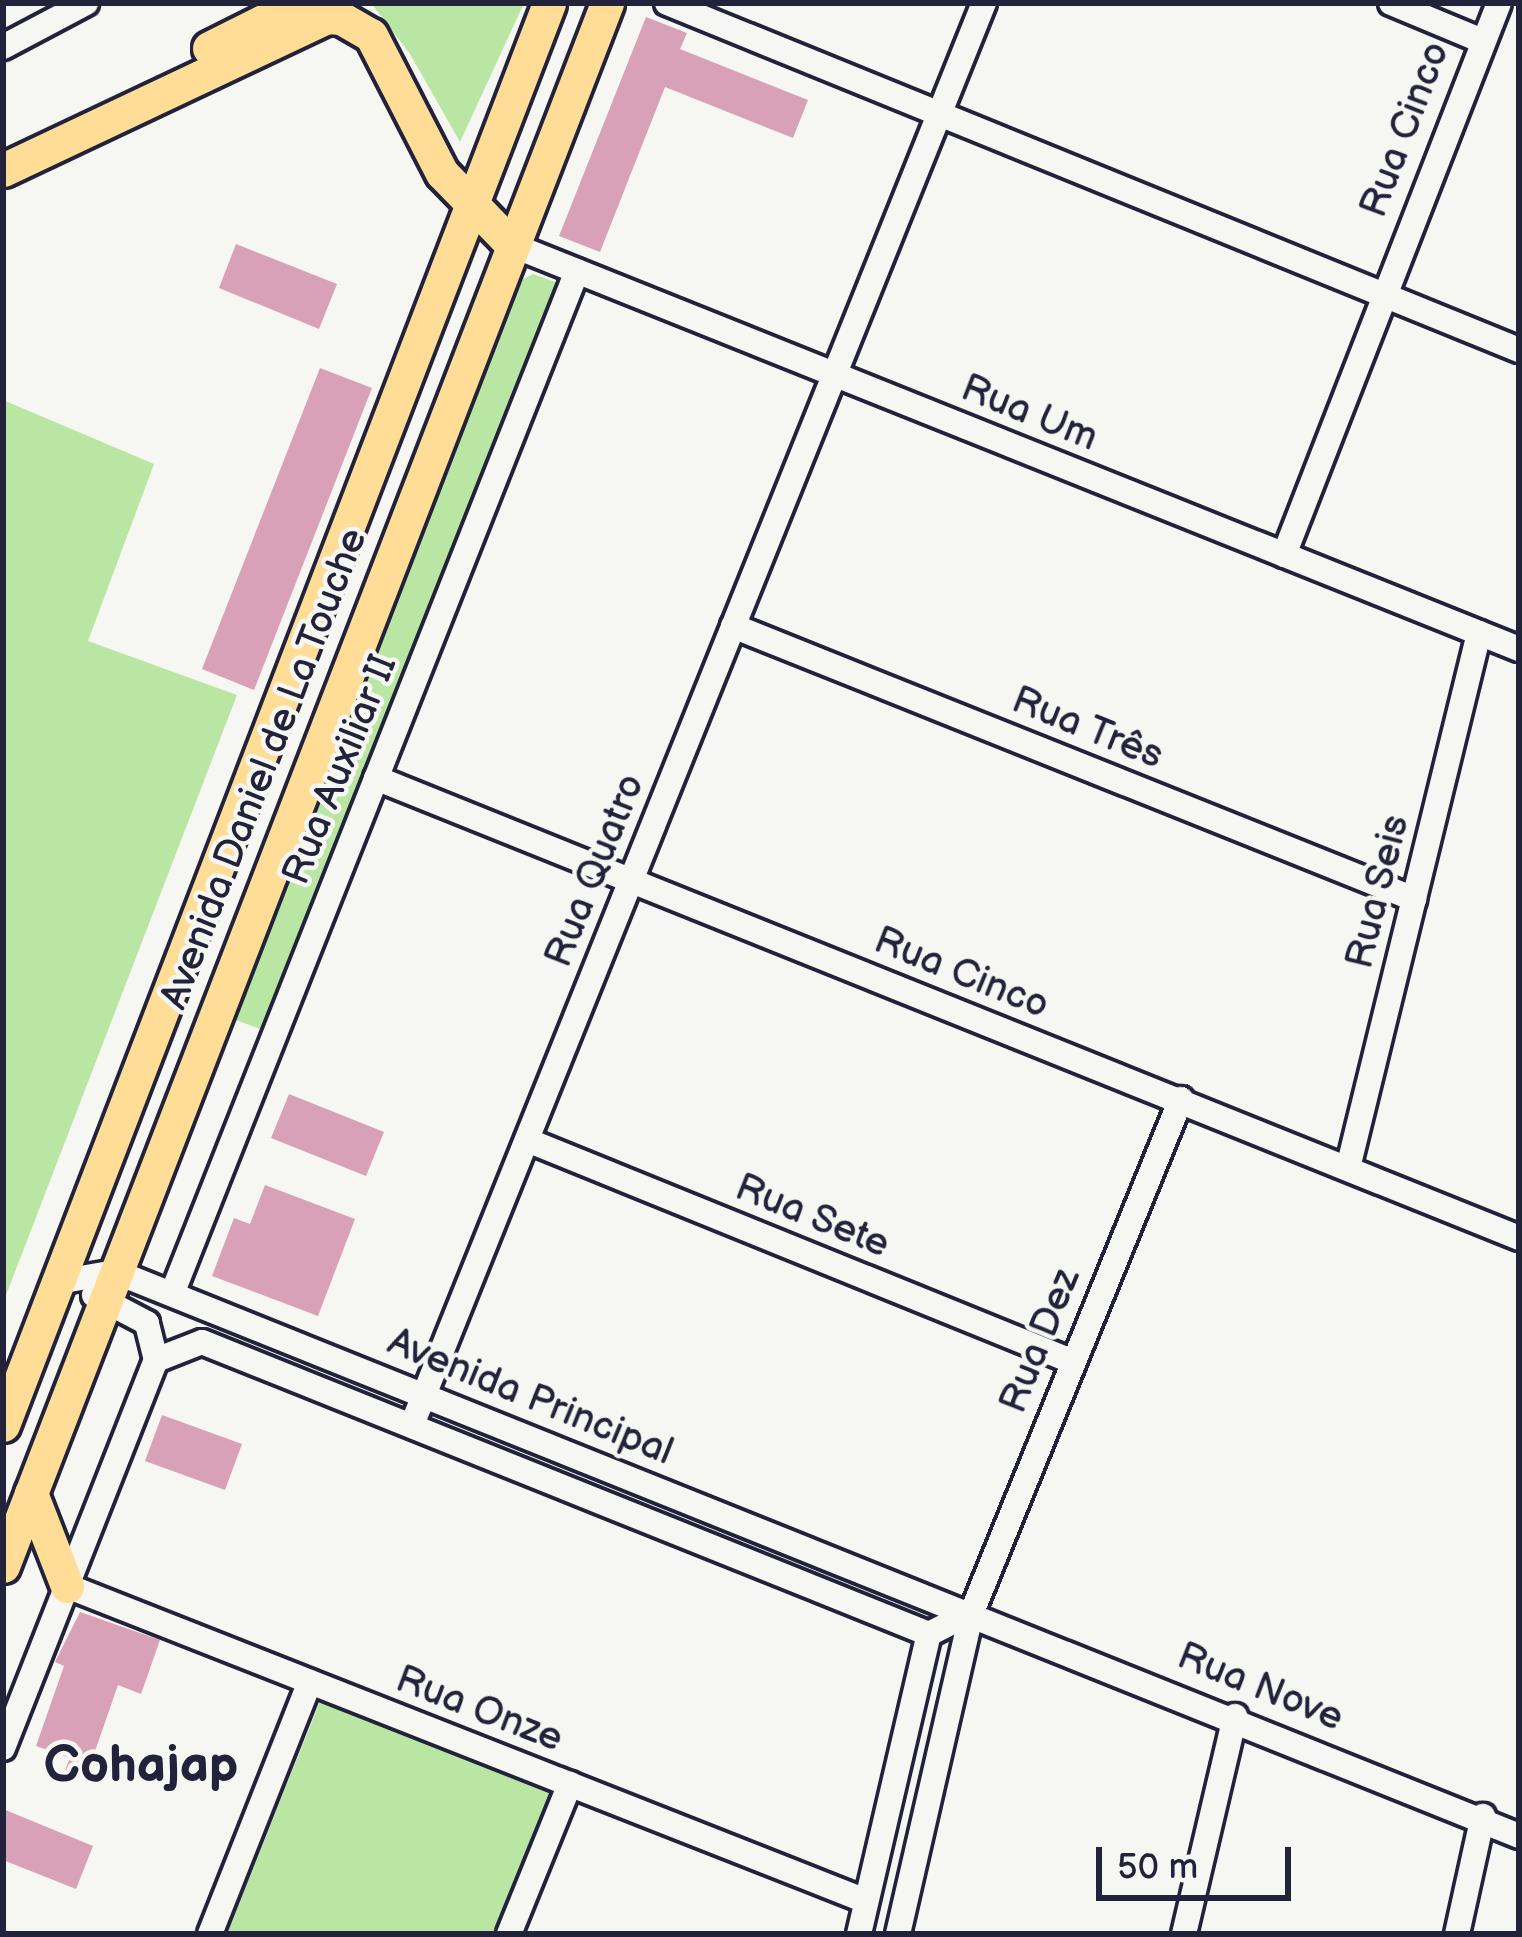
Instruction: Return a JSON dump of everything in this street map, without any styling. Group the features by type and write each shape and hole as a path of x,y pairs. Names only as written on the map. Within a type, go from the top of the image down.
{"main road":[{"path":"3,148 299,3"},
{"name":"Avenida Daniel de La Touche","path":"3,1426 468,200 549,3"},
{"name":"Avenida Daniel de La Touche","path":"3,1566 607,3"},
{"path":"3,170 331,17 371,35 442,173 512,245"},
{"path":"438,281 442,173"},
{"path":"468,200 495,208 532,193"},
{"path":"31,1493 67,1586"}],"street":[{"path":"3,47 86,3"},
{"path":"667,3 1519,350"},
{"path":"834,374 984,3"},
{"path":"1391,3 1480,40"},
{"name":"Rua Cinco","path":"1284,555 1480,40 1499,3"},
{"name":"Rua Um","path":"512,245 1519,649"},
{"name":"Rua Auxiliar II","path":"172,1294 577,272"},
{"name":"Rua Quatro","path":"412,1425 834,374"},
{"name":"Rua Três","path":"733,626 1414,899"},
{"name":"Rua Seis","path":"1348,1168 1479,633"},
{"name":"Rua Cinco","path":"376,778 1519,1238"},
{"name":"Rua Dez","path":"972,1612 1070,1360 1180,1099"},
{"name":"Rua Sete","path":"527,1140 1070,1360"},
{"name":"Avenida Principal","path":"58,1282 172,1294 972,1612"},
{"path":"3,1748 156,1360 147,1323 111,1286"},
{"name":"Avenida Principal","path":"156,1360 202,1342 928,1634"},
{"name":"Rua Onze","path":"67,1586 866,1900"},
{"path":"859,1934 928,1634 972,1612"},
{"path":"898,1934 972,1612"},
{"name":"Rua Nove","path":"972,1612 1483,1816 1519,1836"},
{"path":"210,1934 310,1682"},
{"path":"1184,1934 1235,1716"},
{"path":"509,1934 570,1784"},
{"path":"1457,1934 1483,1816"}],"green space":[{"path":"371,3 524,3 460,142 410,54"},
{"path":"533,274 558,283 263,1030 228,1017 514,284"},
{"path":"3,400 154,464 88,641 237,695 3,1303"},
{"path":"321,1699 551,1790 494,1934 228,1931"}],"building":[{"path":"646,17 687,33 680,49 808,100 793,138 665,87 600,252 559,236"},
{"path":"236,244 337,284 319,329 219,288"},
{"path":"320,368 372,388 254,690 202,669"},
{"path":"289,1094 384,1132 366,1176 271,1138"},
{"path":"265,1185 355,1219 318,1316 212,1276 234,1218 250,1224"},
{"path":"162,1415 242,1444 225,1490 145,1461"},
{"path":"80,1612 160,1640 141,1694 118,1685 86,1777 65,1770 70,1758 36,1746 64,1666 55,1662"},
{"path":"3,1809 93,1846 76,1889 3,1860"}],"district":[{"name":"Cohajap","path":"141,1766"}]}
